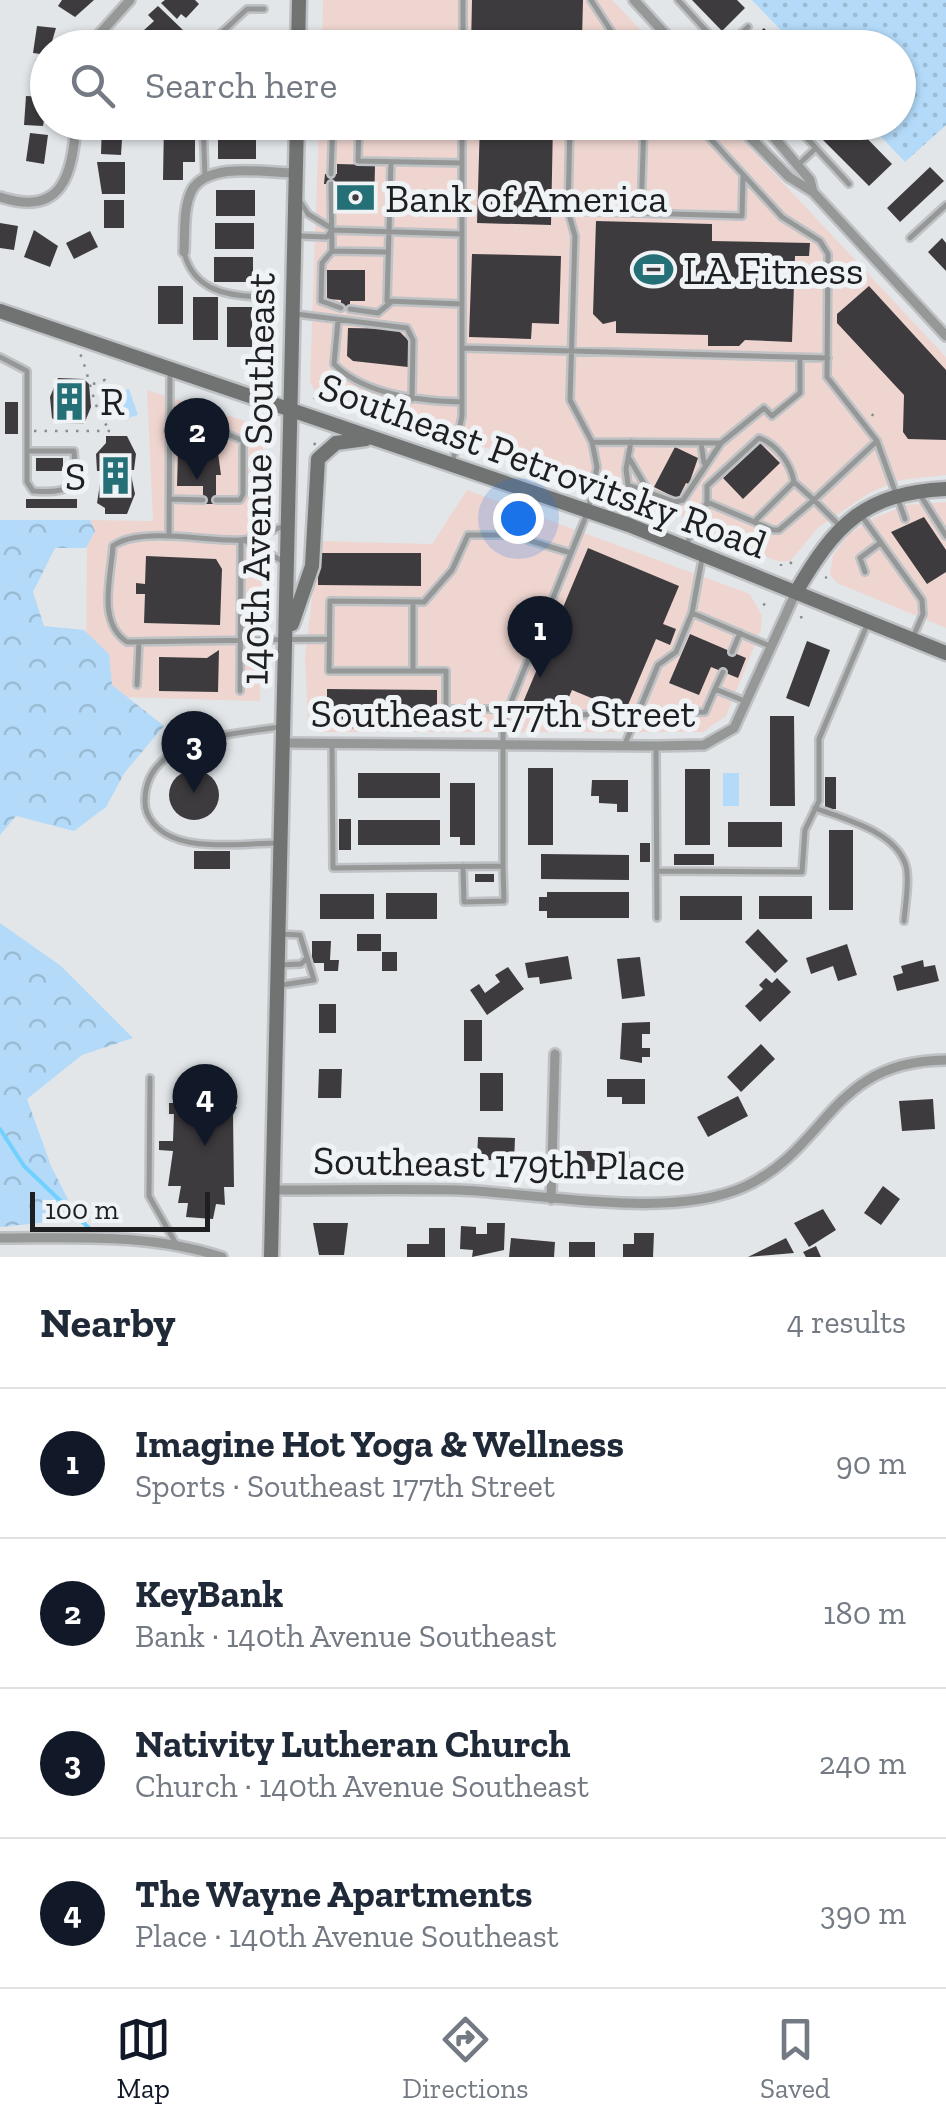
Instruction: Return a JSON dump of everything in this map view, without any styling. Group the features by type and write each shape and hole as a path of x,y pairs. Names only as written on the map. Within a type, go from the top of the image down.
{"main road":[{"path":"298,30 299,0"},
{"name":"140th Avenue Southeast","path":"271,1257 296,140"},
{"name":"Southeast Petrovitsky Road","path":"0,311 588,511 946,653"},
{"path":"286,638 312,566 318,458 336,443 374,439"},
{"path":"796,592 840,526 859,512 894,496 946,489"}],"street":[{"path":"103,30 130,0"},
{"path":"634,0 661,30"},
{"path":"0,197 34,202 54,194 66,181 75,140"},
{"path":"752,140 789,178 814,192"},
{"path":"776,140 814,192 946,336"},
{"path":"184,252 189,198 205,178 223,172 296,173"},
{"path":"748,702 796,592"},
{"name":"Southeast 177th Street","path":"284,743 704,745 722,739 734,728 748,702"},
{"path":"550,1199 555,1054"},
{"name":"Southeast 179th Place","path":"274,1190 461,1190 550,1199 648,1201 704,1196 746,1186 780,1161 866,1078 916,1062 946,1060"},
{"path":"0,1238 175,1242 222,1257"}],"lane":[{"path":"463,0 463,30"},
{"path":"591,0 610,30"},
{"path":"678,0 707,30"},
{"path":"224,30 247,8 264,9"},
{"path":"744,30 748,26"},
{"path":"203,140 205,178"},
{"path":"331,174 332,140"},
{"path":"359,140 358,160 462,164"},
{"path":"452,464 461,438 462,140"},
{"path":"463,866 464,902 504,902 502,722 588,511 597,467 592,442 570,400 575,236 568,211 570,140"},
{"path":"641,214 643,140"},
{"path":"712,140 782,217 820,241 828,254 831,386 877,441 904,519"},
{"path":"808,140 849,184"},
{"path":"798,165 816,148"},
{"path":"391,162 387,302 462,304"},
{"path":"568,211 742,216 743,174"},
{"path":"331,184 332,251 322,263 321,301 341,308"},
{"path":"295,193 308,214 328,223 332,230"},
{"path":"910,238 945,208"},
{"path":"332,230 462,234"},
{"path":"294,236 327,237 332,230"},
{"path":"332,251 388,252"},
{"path":"184,252 195,278 212,290 261,297"},
{"path":"350,308 378,312 391,302"},
{"path":"293,314 338,321 374,321 409,330 413,340 412,399"},
{"path":"338,321 334,364 345,375 412,399 462,402"},
{"path":"462,348 828,358"},
{"path":"0,357 27,371 27,482 32,491 69,489 76,482 74,450 28,450"},
{"path":"631,442 626,481 650,494 679,502 721,443 764,408 772,416 800,393 800,358"},
{"path":"169,537 171,369"},
{"path":"168,431 225,433 243,441 243,494 240,500 216,500"},
{"path":"685,547 707,502 708,486 760,438 792,466 794,482 840,526"},
{"path":"707,502 780,530 877,441"},
{"path":"592,442 721,443"},
{"path":"702,443 704,463"},
{"path":"629,458 650,494"},
{"path":"754,522 794,482"},
{"path":"918,490 946,536"},
{"path":"168,499 203,500"},
{"path":"859,512 922,600 923,614 912,639"},
{"path":"290,524 243,540 169,537 120,541 113,546 108,620 114,634 126,642 329,638"},
{"path":"508,709 446,708 446,672 329,670 330,601 424,602 452,570 468,535 511,535 571,553"},
{"path":"243,540 288,565"},
{"path":"240,691 243,540"},
{"path":"866,572 860,558 880,543"},
{"path":"624,746 658,665 676,652 692,613 703,554"},
{"path":"413,602 413,671"},
{"path":"692,613 772,646"},
{"path":"656,871 802,872 805,830 815,808 819,739 868,621"},
{"path":"732,652 740,633"},
{"path":"137,684 139,642"},
{"path":"569,715 628,717 638,712 705,712 723,672"},
{"path":"715,689 748,702"},
{"path":"282,843 174,838 154,825 144,804 152,777 169,756 233,730 284,726"},
{"path":"332,744 333,868 503,866"},
{"path":"656,746 657,918"},
{"path":"815,808 872,830 898,854 906,866 904,922"},
{"path":"279,984 314,980 315,971 300,935 280,934"},
{"path":"279,965 301,964 307,958"},
{"path":"150,1078 148,1196 175,1242"}],"path":[{"path":"29,431 111,431 96,414 93,384 72,336"},
{"path":"314,399 320,390 318,381 331,379 332,388 320,390"},
{"path":"93,384 106,380 114,408"},
{"path":"872,416 877,407"}],"shaded area":[{"path":"323,0 612,0 641,30 322,30"},
{"path":"318,140 743,140 946,357 946,475 901,480 871,492 819,527 790,561 777,561 689,527 687,518 622,493 315,391 310,382"},
{"path":"147,390 255,424 255,430 263,434 260,701 86,696 87,520 153,521"},
{"path":"467,490 750,594 762,616 761,630 726,716 703,732 320,732 308,725 305,655 319,541 432,544"},
{"path":"946,502 946,628 837,583 830,575 833,555 849,534 874,518 907,505"}],"green space":[{"path":"752,0 946,0 946,125 905,162 884,140 916,140 916,30 781,30"},
{"path":"129,389 138,415 120,420 112,394"},
{"path":"0,520 90,520 95,531 86,548 55,548 33,592 44,626 84,630 109,654 112,685 164,726 125,772 106,807 74,831 16,816 0,835"},
{"path":"723,773 739,773 739,806 723,806"},
{"path":"0,923 61,966 133,1038 82,1055 27,1099 51,1166 78,1219 0,1227"}],"building":[{"path":"62,0 94,0 75,17 58,6"},
{"path":"195,0 199,4 186,18 181,14 177,19 161,3"},
{"path":"472,0 583,0 582,30 471,30"},
{"path":"692,0 737,0 745,8 721,30"},
{"path":"158,6 183,30 144,30 154,21 148,15"},
{"path":"26,96 30,96 30,125 24,125"},
{"path":"30,133 30,140 47,140 44,164 26,161"},
{"path":"101,140 122,140 121,155 101,154"},
{"path":"164,140 195,140 195,162 183,162 183,180 163,180"},
{"path":"218,140 256,140 256,159 218,159"},
{"path":"479,140 553,140 551,225 477,223"},
{"path":"823,140 869,140 892,164 869,186"},
{"path":"97,162 125,162 125,194 102,194"},
{"name":"Bank of America","path":"337,164 375,165 374,211 336,211 336,184 324,184 325,174 337,174"},
{"path":"930,167 944,181 900,222 887,208"},
{"path":"216,190 255,190 255,216 216,216"},
{"path":"104,200 124,200 124,228 104,228"},
{"path":"596,221 712,224 712,241 810,243 809,256 795,256 792,342 745,340 739,346 708,346 708,335 616,333 616,321 603,324 593,314"},
{"path":"0,223 18,226 14,250 0,248"},
{"path":"215,223 254,223 254,249 215,249"},
{"path":"34,230 58,246 50,267 24,257"},
{"path":"90,231 98,247 74,259 66,243"},
{"path":"942,238 946,243 946,271 928,252"},
{"path":"472,254 561,256 559,324 532,323 531,339 469,337"},
{"path":"214,257 253,257 253,282 214,282"},
{"path":"327,270 365,270 365,301 350,301 350,311 341,311 341,300 327,299"},
{"path":"158,286 183,286 183,324 158,324"},
{"path":"869,286 946,370 946,440 908,439 903,432 904,395 837,323 837,314"},
{"path":"193,297 218,297 218,340 193,340"},
{"path":"227,307 252,307 252,347 227,347"},
{"path":"348,328 397,329 408,340 408,367 353,361 347,356"},
{"name":"R","path":"58,378 84,379 89,384 91,407 84,424 58,423 52,418 50,397"},
{"path":"5,402 18,402 18,434 5,434"},
{"name":"S","path":"106,436 127,436 136,454 134,470 130,470 135,494 127,514 105,514 105,508 97,503 102,471 97,471 96,454 106,443"},
{"path":"760,443 780,463 743,499 723,478"},
{"path":"675,447 698,458 689,484 686,483 678,499 654,487"},
{"path":"178,452 218,453 221,475 216,475 216,504 203,504 203,486 177,486"},
{"path":"36,458 63,458 63,471 36,471"},
{"path":"26,499 77,499 77,508 26,508"},
{"path":"924,517 946,550 946,572 927,584 891,532"},
{"path":"588,548 679,586 663,624 676,629 670,645 656,639 625,712 572,690 556,727 519,712"},
{"path":"318,553 421,553 421,586 318,585"},
{"path":"146,556 216,559 222,569 220,625 144,623 145,594 136,594 136,583 145,584"},
{"path":"690,634 746,658 738,678 711,667 699,695 669,683"},
{"path":"807,641 830,650 809,707 786,698"},
{"path":"219,650 218,692 159,691 159,657 207,658"},
{"path":"327,689 437,690 437,729 327,728"},
{"path":"770,716 794,716 795,806 770,806"},
{"path":"528,768 553,768 553,845 528,845"},
{"path":"685,769 710,769 710,845 685,845"},
{"path":"194,770 211,778 219,795 211,812 194,820 177,812 169,795 177,778"},
{"path":"358,773 440,773 440,798 358,798"},
{"path":"825,777 836,777 836,809 825,809"},
{"path":"592,780 628,780 628,812 617,812 617,804 599,803 599,796 591,796"},
{"path":"450,783 475,783 475,845 460,845 460,837 450,837"},
{"path":"339,819 351,819 351,850 339,850"},
{"path":"358,820 440,820 440,845 358,845"},
{"path":"728,822 782,822 782,847 728,847"},
{"path":"829,830 853,830 853,910 829,910"},
{"path":"640,843 650,843 650,862 640,862"},
{"path":"194,851 230,851 230,869 194,869"},
{"path":"541,854 629,855 629,880 541,879"},
{"path":"674,854 714,854 714,865 674,865"},
{"path":"475,874 494,874 494,882 475,882"},
{"path":"547,892 629,892 629,918 547,918 547,911 539,911 539,897 547,897"},
{"path":"386,893 437,893 437,919 386,919"},
{"path":"320,894 374,894 374,919 320,919"},
{"path":"680,896 742,896 742,920 680,920"},
{"path":"759,896 812,896 812,919 759,919"},
{"path":"758,929 788,961 775,973 745,942"},
{"path":"357,934 381,934 381,951 357,951"},
{"path":"312,941 331,941 330,960 339,960 338,971 324,971 324,963 312,963"},
{"path":"847,944 857,975 838,981 833,966 811,974 806,958"},
{"path":"382,952 397,952 397,971 382,971"},
{"path":"568,956 572,979 540,984 539,977 528,978 525,963"},
{"path":"640,957 645,996 622,999 617,959"},
{"path":"923,960 924,967 935,965 939,981 897,991 893,976 903,973 901,966"},
{"path":"508,967 524,989 487,1015 470,990 479,984 485,993 500,982 495,975"},
{"path":"766,978 772,983 777,978 791,992 760,1022 745,1006 763,989 759,985"},
{"path":"319,1004 336,1004 336,1033 319,1033"},
{"path":"464,1020 482,1020 482,1061 464,1061"},
{"path":"650,1022 650,1034 642,1034 642,1048 650,1048 650,1057 642,1057 642,1063 620,1059 622,1023"},
{"path":"761,1044 775,1059 741,1092 727,1077"},
{"path":"319,1069 342,1069 341,1098 318,1098"},
{"path":"480,1073 503,1073 503,1111 480,1111"},
{"path":"192,1074 220,1077 219,1089 229,1089 226,1106 237,1107 233,1115 234,1187 224,1187 225,1205 216,1204 213,1219 186,1217 188,1203 178,1203 181,1186 168,1186 173,1151 159,1150 159,1141 173,1141 174,1114 169,1114 169,1103 179,1103 178,1088 189,1088"},
{"path":"607,1079 645,1079 645,1104 622,1104 622,1097 607,1097"},
{"path":"738,1096 748,1116 708,1137 697,1117"},
{"path":"933,1099 935,1129 902,1131 899,1101"},
{"path":"478,1137 515,1138 514,1162 477,1159"},
{"path":"577,1151 630,1151 630,1171 577,1171"},
{"path":"883,1186 900,1199 881,1225 864,1213"},
{"path":"823,1209 836,1230 809,1247 794,1223"},
{"path":"313,1223 348,1223 344,1255 319,1255"},
{"path":"487,1223 505,1223 504,1250 472,1257 473,1250 460,1249 461,1226 476,1227 476,1234 487,1234"},
{"path":"429,1228 445,1228 445,1257 407,1257 407,1244 429,1244"},
{"path":"634,1233 654,1233 653,1257 623,1257 623,1244 634,1244"},
{"path":"511,1238 555,1242 554,1257 509,1257"},
{"path":"786,1238 794,1253 748,1257"},
{"path":"569,1242 595,1242 595,1257 569,1257"},
{"path":"816,1246 821,1257 806,1257 803,1252"}],"waterway":[{"path":"0,1129 24,1166 90,1229"}],"place":[{"name":"Bank of America","path":"355,198"},
{"name":"LA Fitness","path":"653,270"},
{"name":"R","path":"70,401"},
{"name":"S","path":"116,476"},
{"name":"KeyBank","path":"197,480"},
{"name":"Imagine Hot Yoga & Wellness","path":"540,678"},
{"name":"Nativity Lutheran Church","path":"194,793"},
{"name":"The Wayne Apartments","path":"205,1146"}]}
